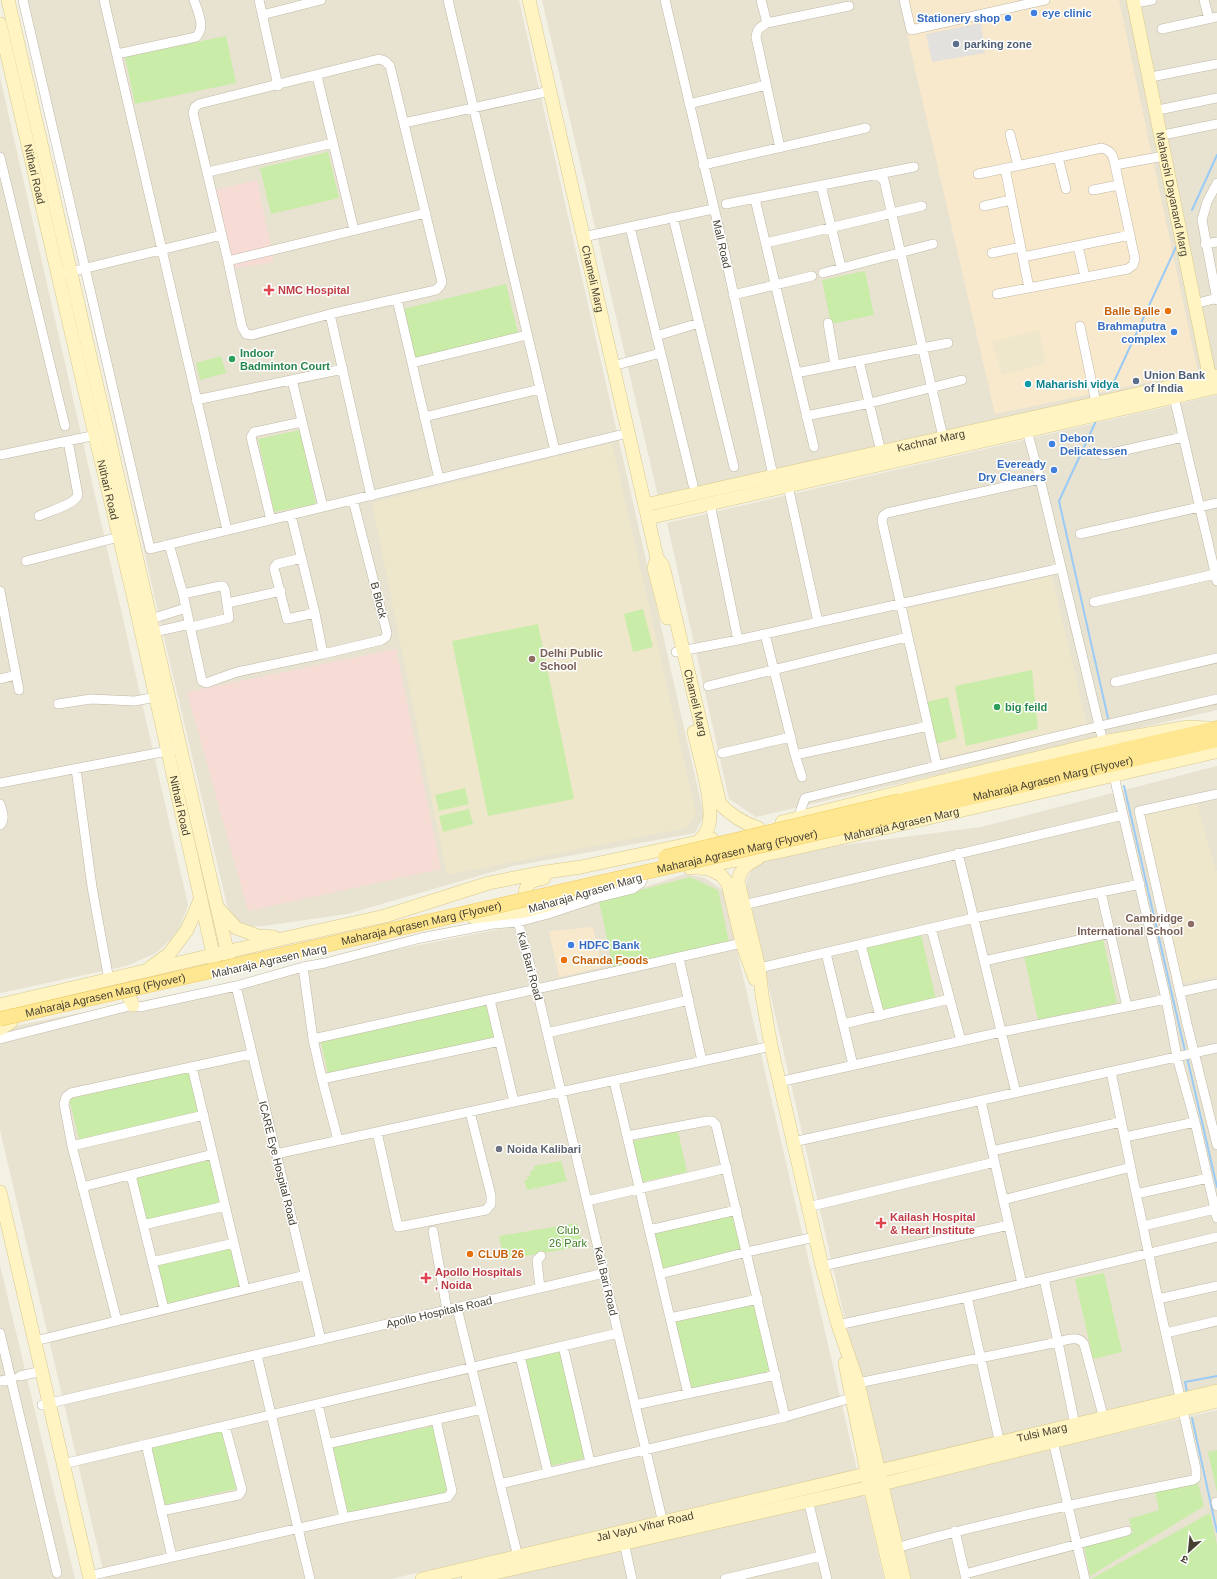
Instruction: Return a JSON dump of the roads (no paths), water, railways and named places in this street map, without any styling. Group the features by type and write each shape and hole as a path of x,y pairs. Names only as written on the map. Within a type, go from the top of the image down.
{"main road":[{"name":"Maharaja Agrasen Marg (Flyover)","path":"4,1022 1168,745 1216,732"},
{"name":"Maharaja Agrasen Marg (Flyover)","path":"0,1010 1168,745"}],"street":[{"name":"Nithari Road","path":"8,0 108,432 140,598 156,697 174,750 201,898 214,955 216,973"},
{"path":"23,0 150,549 628,433"},
{"path":"104,0 227,530"},
{"path":"117,54 196,37 202,28 194,0"},
{"path":"259,0 278,86"},
{"path":"262,15 321,0"},
{"path":"448,0 555,451"},
{"name":"Chameli Marg","path":"529,0 648,518 656,558 654,568 680,651 720,804 729,813 744,823 758,828"},
{"name":"Mall Road","path":"665,0 733,295 779,484 818,622"},
{"path":"761,0 767,23"},
{"path":"830,0 832,9"},
{"path":"904,0 911,30 1045,0"},
{"path":"1162,29 1213,18 1204,0"},
{"name":"Maharshi Dayanand Marg","path":"1141,1 1202,302 1215,380"},
{"name":"Maharshi Dayanand Marg","path":"1141,1 1164,156 1215,380"},
{"path":"780,148 756,38 757,31 760,26 767,23 849,6"},
{"name":"Nithari Road","path":"0,24 119,537 140,598"},
{"path":"379,59 385,61 390,66 442,282 436,290 330,314 252,335 246,334 242,328 208,172 193,113 195,107 199,104 278,86 379,59"},
{"path":"1156,76 1217,64"},
{"path":"317,76 354,230"},
{"path":"689,104 766,85"},
{"path":"404,124 550,91"},
{"path":"1163,109 1217,98"},
{"path":"1168,134 1217,124"},
{"path":"703,165 866,128"},
{"path":"1010,134 1018,166"},
{"path":"208,172 333,143"},
{"path":"978,174 1102,148 1111,152 1135,259 1133,265 1128,269 998,294"},
{"path":"1115,165 1164,156"},
{"path":"1058,157 1066,189"},
{"path":"0,160 65,426"},
{"path":"726,204 914,167"},
{"path":"1005,168 1030,288"},
{"path":"878,175 884,180 943,437"},
{"path":"1202,302 1217,299 1205,244 1202,220 1203,211 1217,184"},
{"path":"821,185 841,267"},
{"path":"1092,190 1119,185"},
{"path":"755,199 814,447"},
{"path":"984,206 1011,200"},
{"path":"766,243 922,206"},
{"path":"583,237 713,209"},
{"path":"228,261 426,213"},
{"path":"674,217 734,467"},
{"path":"630,227 693,485"},
{"path":"58,276 222,235"},
{"path":"1023,257 1130,235"},
{"path":"1205,244 1217,242"},
{"path":"823,273 932,244"},
{"path":"1078,246 1085,277"},
{"path":"992,253 1021,247"},
{"path":"733,295 812,276"},
{"path":"397,299 439,479"},
{"path":"330,314 371,496"},
{"path":"656,336 699,323"},
{"path":"828,323 835,365"},
{"path":"1080,326 1096,403"},
{"path":"412,363 527,335"},
{"path":"796,373 948,343"},
{"path":"613,366 660,353"},
{"path":"859,361 881,452"},
{"path":"196,400 343,369"},
{"path":"292,380 323,507"},
{"path":"806,416 931,389 962,380"},
{"name":"Kachnar Marg","path":"648,518 710,504 881,452 943,437 1025,425 1174,397 1215,380"},
{"name":"Kachnar Marg","path":"644,505 779,484 1025,425 1096,403 1215,380"},
{"path":"424,417 540,389"},
{"path":"1094,602 1216,578 1174,397"},
{"path":"271,520 251,437 254,432 302,422"},
{"path":"1025,425 1040,479 1104,742"},
{"path":"0,456 108,432"},
{"path":"1103,455 1183,437"},
{"path":"39,516 76,500 78,495 68,441"},
{"path":"937,766 907,637 882,521 883,516 887,513 1040,479"},
{"name":"B Block","path":"169,544 183,594 202,680 206,683 244,670 323,654 382,640 386,637 387,633 353,500"},
{"path":"1080,534 1217,503"},
{"path":"710,504 738,640"},
{"path":"291,515 315,613 323,654"},
{"path":"26,561 119,537"},
{"path":"302,558 275,565 274,568 287,619 315,613"},
{"path":"680,651 738,640 1061,568"},
{"path":"154,632 229,618 228,603 223,586 183,594"},
{"path":"0,591 19,690"},
{"path":"228,603 280,591"},
{"path":"140,598 151,618 174,750 218,908 232,970"},
{"path":"151,618 186,608"},
{"path":"765,634 795,755 802,777"},
{"path":"708,686 907,637"},
{"name":"Chameli Marg","path":"680,651 711,808 710,824 705,834 698,842"},
{"path":"1115,682 1217,658"},
{"path":"0,679 16,675"},
{"path":"58,704 91,699 134,702 156,697"},
{"path":"804,846 798,818 805,798 1217,699"},
{"path":"795,755 928,726"},
{"name":"Maharaja Agrasen Marg","path":"0,1005 385,916 489,883 539,873 581,868 718,838 938,782 1104,742 1188,727 1216,732"},
{"path":"722,753 791,738"},
{"path":"0,783 174,750"},
{"name":"Maharaja Agrasen Marg","path":"0,1029 4,1022 232,970 436,921 526,910 550,904 586,890 644,875 723,863 804,846 1114,776 1215,752 1217,750"},
{"path":"76,769 92,887 109,980"},
{"path":"1114,776 1166,999 1177,1057 1195,1122 1216,1213 1143,1226"},
{"path":"1217,794 1139,810 1180,992 1191,1054 1213,1109 1217,1145"},
{"path":"0,804 4,818 3,823 0,825"},
{"path":"738,906 1123,815"},
{"path":"762,995 748,962 742,943 738,906 738,882 739,874 746,864 767,853"},
{"path":"958,853 1016,1093"},
{"path":"696,867 709,869 721,876 728,884 738,906 759,968 771,1046 815,1237 838,1325 858,1383 865,1436 892,1579"},
{"path":"574,895 564,893 533,901 530,900 525,894 526,887 529,883 581,868"},
{"path":"0,1039 133,1005 140,1007 236,986 302,967 325,963 421,938 493,924 518,922 596,898 633,889 641,883 644,875"},
{"path":"759,968 974,918 1140,884"},
{"path":"1101,892 1127,1007"},
{"path":"445,897 440,906 442,913 452,919"},
{"path":"146,971 169,954 187,930 201,898"},
{"path":"218,908 236,928 258,936 286,938"},
{"name":"Kali Bari Road","path":"518,922 537,990 663,1523"},
{"path":"931,928 961,1041"},
{"path":"984,961 1110,933"},
{"path":"313,1039 742,943"},
{"path":"862,945 880,1016"},
{"path":"826,953 853,1065"},
{"path":"679,958 702,1061"},
{"path":"302,967 313,1039 338,1140"},
{"path":"1180,992 1217,984"},
{"name":"ICARE Eye Hospital Road","path":"236,986 251,1054 321,1340"},
{"path":"127,993 133,1005"},
{"path":"843,1024 950,999"},
{"path":"779,1082 1001,1032 1166,999"},
{"path":"490,1000 514,1102"},
{"path":"547,1033 689,1000"},
{"path":"322,1079 500,1041"},
{"path":"276,1154 771,1046"},
{"path":"793,1142 1217,1048"},
{"path":"117,1321 72,1146 64,1104 66,1097 71,1093 251,1054"},
{"path":"192,1067 245,1290"},
{"path":"896,1548 955,1531 1068,1505 1193,1480 1196,1478 1196,1469 1158,1298 1111,1072"},
{"path":"614,1080 688,1394"},
{"path":"981,1101 1022,1284"},
{"path":"377,1132 398,1228 486,1210 491,1204 491,1196 470,1112"},
{"path":"72,1146 204,1115"},
{"path":"627,1136 707,1121 712,1121 716,1125 785,1417"},
{"path":"992,1151 1121,1122"},
{"path":"1125,1137 1195,1122"},
{"path":"82,1187 213,1154"},
{"path":"808,1207 995,1162"},
{"path":"1003,1200 1131,1167"},
{"path":"587,1201 727,1168"},
{"path":"131,1175 164,1309"},
{"path":"1136,1194 1208,1178"},
{"path":"0,1192 35,1341 38,1372"},
{"path":"143,1225 225,1206"},
{"path":"649,1230 737,1210"},
{"path":"0,1224 46,1404 87,1578"},
{"path":"822,1266 1009,1225"},
{"path":"432,1231 452,1309 472,1368 518,1557"},
{"path":"660,1274 815,1237"},
{"path":"838,1325 967,1297 1217,1237"},
{"path":"152,1262 234,1243"},
{"path":"540,1288 537,1260 542,1256"},
{"name":"Apollo Hospitals Road","path":"46,1404 604,1273"},
{"path":"35,1341 305,1275"},
{"path":"1044,1278 1076,1425"},
{"path":"1158,1298 1217,1286"},
{"path":"967,1297 1000,1444"},
{"path":"670,1318 758,1299"},
{"path":"1166,1333 1217,1321"},
{"path":"838,1325 851,1398 865,1436"},
{"path":"0,1333 15,1377 57,1573"},
{"path":"63,1464 618,1333"},
{"path":"858,1383 1078,1338 1082,1340 1084,1344 1104,1419"},
{"path":"563,1346 590,1462"},
{"path":"257,1355 310,1579"},
{"path":"520,1356 548,1473"},
{"path":"0,1381 38,1372"},
{"path":"636,1405 776,1375"},
{"name":"Tulsi Marg","path":"874,1479 1053,1441 1182,1405 1217,1391"},
{"path":"500,1484 785,1417 851,1398"},
{"name":"Tulsi Marg","path":"874,1479 1000,1444 1076,1425 1182,1405 1217,1401"},
{"path":"46,1404 63,1464 87,1578"},
{"path":"318,1404 344,1518"},
{"path":"327,1444 482,1409"},
{"path":"87,1578 344,1518 448,1497 452,1490 436,1420"},
{"path":"161,1511 238,1495 241,1493 242,1490 225,1426"},
{"path":"1053,1441 1085,1579"},
{"path":"146,1444 172,1558"},
{"path":"874,1479 896,1548 904,1579"},
{"name":"Jal Vayu Vihar Road","path":"422,1579 518,1557 623,1538 808,1500 874,1479"},
{"name":"Jal Vayu Vihar Road","path":"468,1579 623,1538 663,1523 874,1479"},
{"path":"808,1500 827,1579"},
{"path":"955,1531 965,1576 1127,1531"},
{"path":"623,1538 632,1579"},
{"path":"725,1579 821,1556"}],"waterway":[{"path":"1192,210 1217,155"},
{"path":"1112,386 1176,247"},
{"path":"1096,421 1059,501 1108,718"},
{"path":"1124,786 1185,1051"},
{"path":"1187,1057 1217,1187"},
{"path":"1187,1392 1185,1382 1217,1376"},
{"path":"1192,1418 1217,1532"}],"place":[{"name":"eye clinic","path":"1034,13"},
{"name":"Stationery shop","path":"1008,18"},
{"name":"parking zone","path":"956,44"},
{"name":"NMC Hospital","path":"269,290"},
{"name":"Balle Balle","path":"1168,311"},
{"name":"Brahmaputra complex","path":"1174,332"},
{"name":"Indoor Badminton Court","path":"232,359"},
{"name":"Union Bank of India","path":"1136,381"},
{"name":"Maharishi vidya","path":"1028,384"},
{"name":"Debon Delicatessen","path":"1052,444"},
{"name":"Eveready Dry Cleaners","path":"1054,470"},
{"name":"Delhi Public School","path":"532,659"},
{"name":"big feild","path":"997,707"},
{"name":"Cambridge International School","path":"1191,924"},
{"name":"HDFC Bank","path":"571,945"},
{"name":"Chanda Foods","path":"564,960"},
{"name":"Noida Kalibari","path":"499,1149"},
{"name":"Kailash Hospital & Heart Institute","path":"881,1223"},
{"name":"CLUB 26","path":"470,1254"},
{"name":"Apollo Hospitals , Noida","path":"426,1278"}],"park label":[{"name":"Club 26 Park","path":"568,1236"}]}
